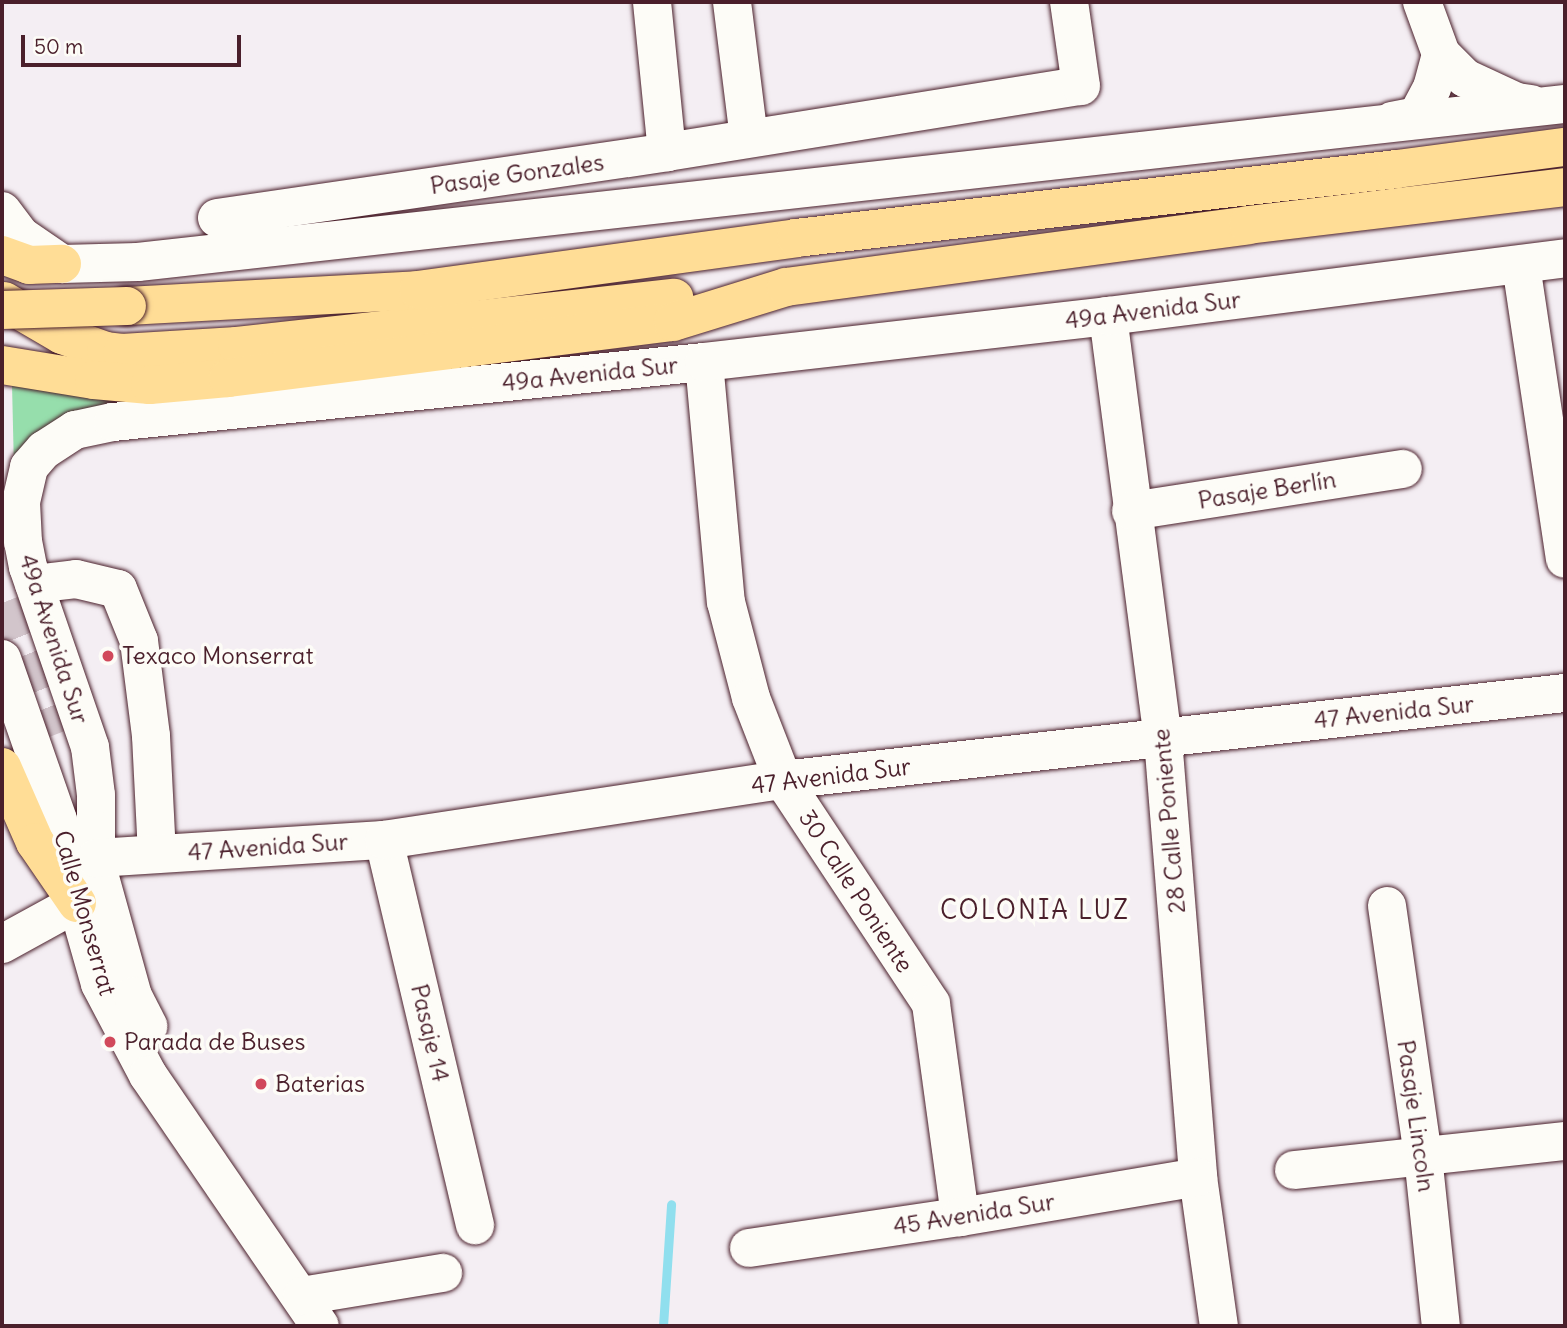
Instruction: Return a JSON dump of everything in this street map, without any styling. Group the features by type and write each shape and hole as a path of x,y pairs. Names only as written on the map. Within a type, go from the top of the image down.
{"main road":[{"path":"2,310 127,306 418,289 796,237 1397,169 1565,147"},
{"name":"49a Avenida Sur","path":"2,365 150,385 242,377 673,323 786,287 1248,225 1565,187"},
{"path":"2,300 62,335 106,351 122,353 237,346 786,287"},
{"path":"2,767 35,842 76,903"}],"street":[{"path":"652,2 667,152"},
{"path":"732,2 749,138"},
{"name":"Pasaje Gonzales","path":"217,218 667,152 1081,86 1069,2"},
{"path":"1422,2 1441,54 1465,78 1517,102 1553,105"},
{"path":"1359,129 1417,116 1432,88 1441,54"},
{"path":"2,211 21,236 31,261 152,260 1121,152 1359,129 1553,105"},
{"name":"49a Avenida Sur","path":"96,859 96,795 90,747 33,584 23,541 24,484 29,467 44,450 75,430 113,422 704,362 1108,316 1565,258"},
{"path":"1521,264 1565,559"},
{"name":"28 Calle Poniente","path":"1108,316 1131,512 1163,738 1198,1177 1219,1326"},
{"name":"30 Calle Poniente","path":"704,362 726,602 751,698 783,780 931,1004 960,1217"},
{"name":"Pasaje Berlín","path":"1131,512 1402,469"},
{"path":"33,584 76,579 118,589 139,641 151,736 157,854"},
{"name":"Calle Monserrat","path":"2,659 58,820 76,903 100,984 148,1075 311,1311"},
{"name":"47 Avenida Sur","path":"96,859 384,840 783,780 1565,693"},
{"name":"Calle Monserrat","path":"54,735 96,859 133,996 179,1082 223,1186"},
{"name":"Pasaje 14","path":"384,840 475,1225"},
{"path":"2,944 76,903"},
{"name":"Pasaje Lincoln","path":"1387,906 1423,1156 1441,1326"},
{"path":"1294,1170 1565,1141"},
{"name":"45 Avenida Sur","path":"749,1248 960,1217 1198,1177"},
{"path":"311,1311 443,1273"}],"green space":[{"path":"12,384 137,398 118,412 14,470"}],"waterway":[{"path":"663,1326 671,1204"}],"tunnel":[{"path":"2,603 54,735"}],"place":[{"name":"Texaco Monserrat","path":"108,656"},
{"name":"Parada de Buses","path":"110,1042"},
{"name":"Baterias","path":"261,1084"}],"district":[{"name":"COLONIA LUZ","path":"1035,910"}]}
